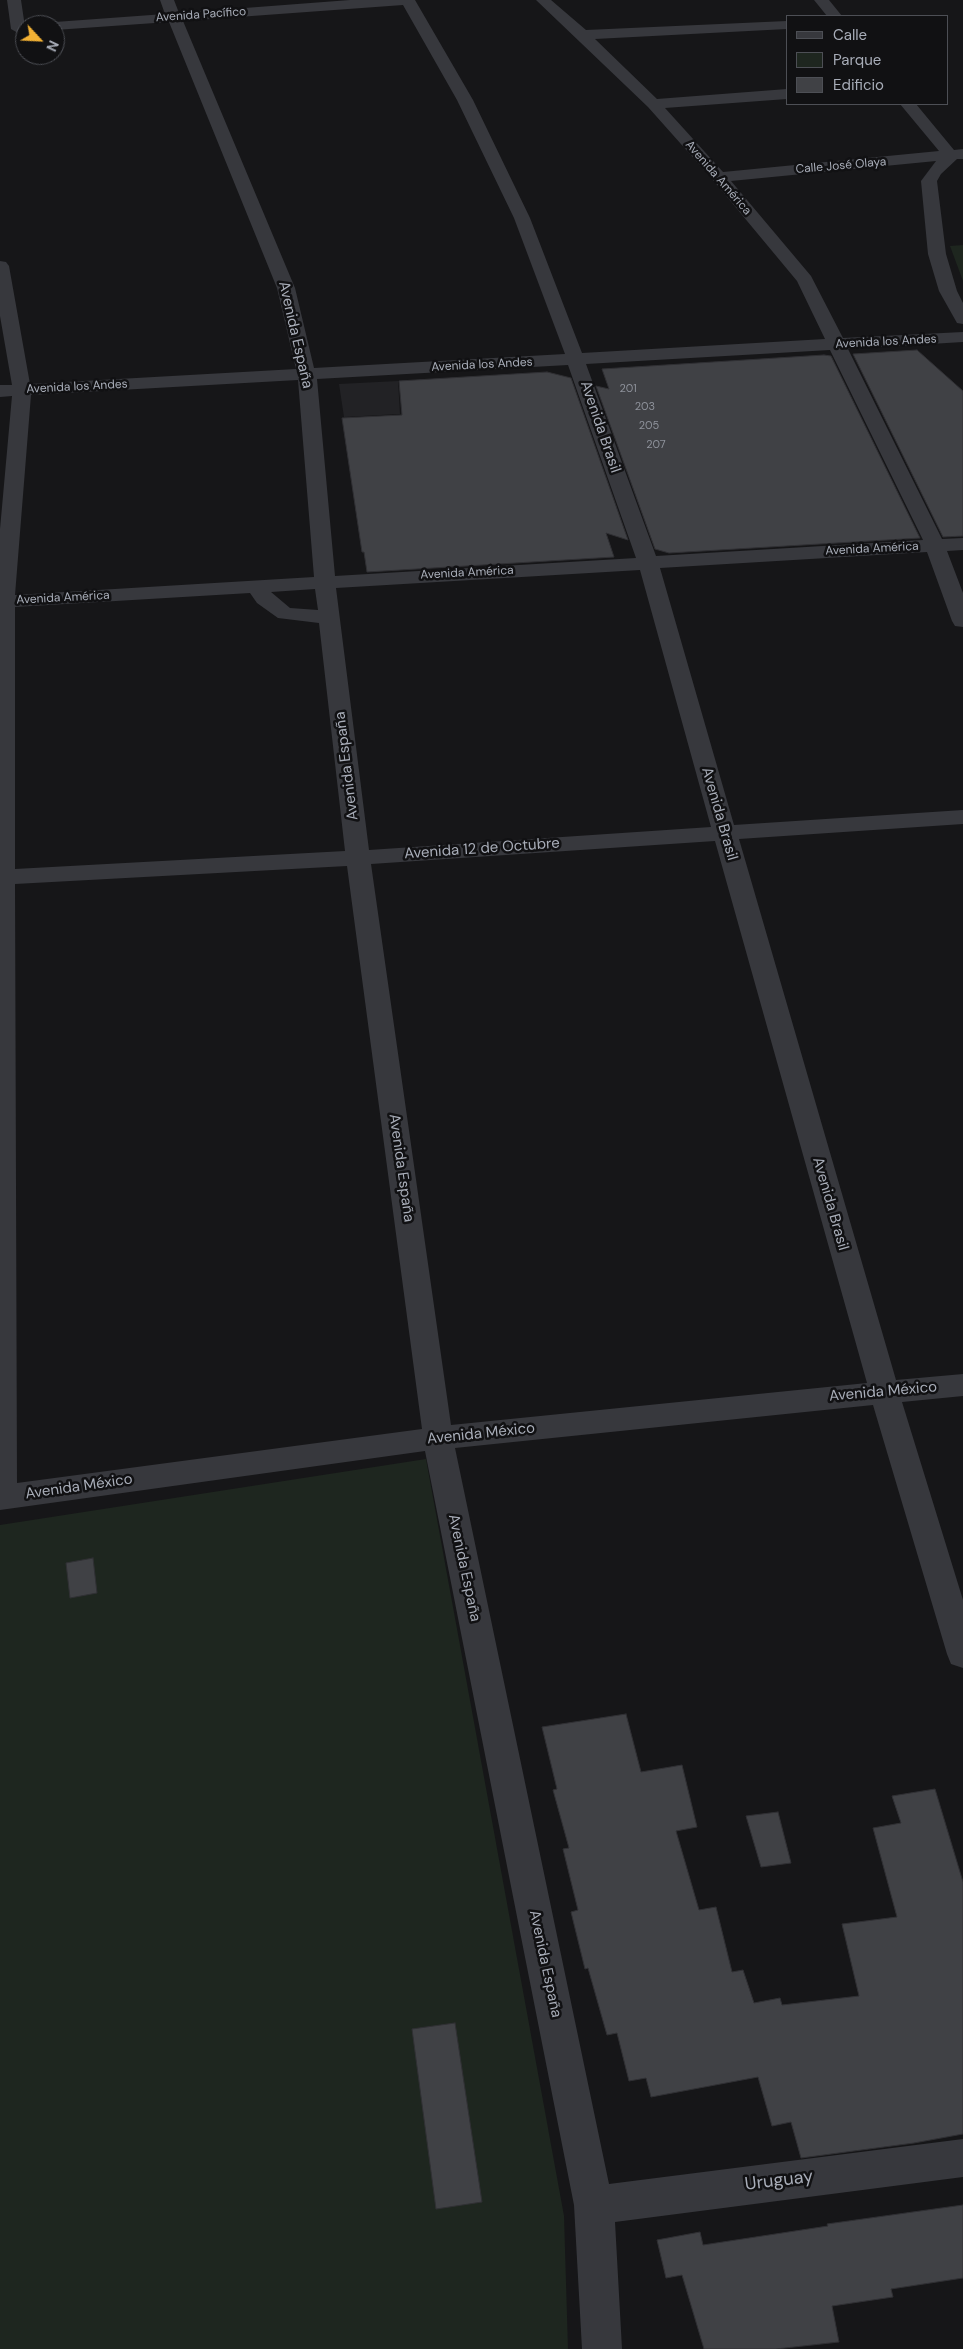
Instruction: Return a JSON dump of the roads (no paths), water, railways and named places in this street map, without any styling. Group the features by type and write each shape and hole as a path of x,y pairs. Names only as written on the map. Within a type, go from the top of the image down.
{"street":[{"path":"14,0 18,15"},
{"name":"Avenida España","path":"167,0 286,288 308,376 325,582 358,858 438,1438 594,2205 602,2349"},
{"name":"Avenida Pacífico","path":"65,25 407,0"},
{"name":"Avenida Brasil","path":"407,0 465,100 522,218 576,360 648,562 884,1392 963,1654"},
{"name":"Avenida América","path":"543,0 583,35 653,104 719,177 804,280 838,345 934,545"},
{"path":"822,0 834,15"},
{"path":"583,35 786,25"},
{"path":"0,31 15,30"},
{"path":"653,104 786,94"},
{"path":"909,105 957,155 935,170 929,181 937,254 948,291 963,319"},
{"name":"Calle José Olaya","path":"719,177 957,155"},
{"path":"0,266 11,390 2,601 0,1498"},
{"name":"Avenida los Andes","path":"11,390 308,376 963,337"},
{"name":"Avenida América","path":"2,601 963,544"},
{"path":"934,545 963,621"},
{"path":"257,586 264,599 285,614 329,617"},
{"name":"Avenida 12 de Octubre","path":"1,877 358,858 963,817"},
{"name":"Avenida México","path":"0,1498 438,1438 963,1385"},
{"name":"Uruguay","path":"594,2205 963,2158"}]}
